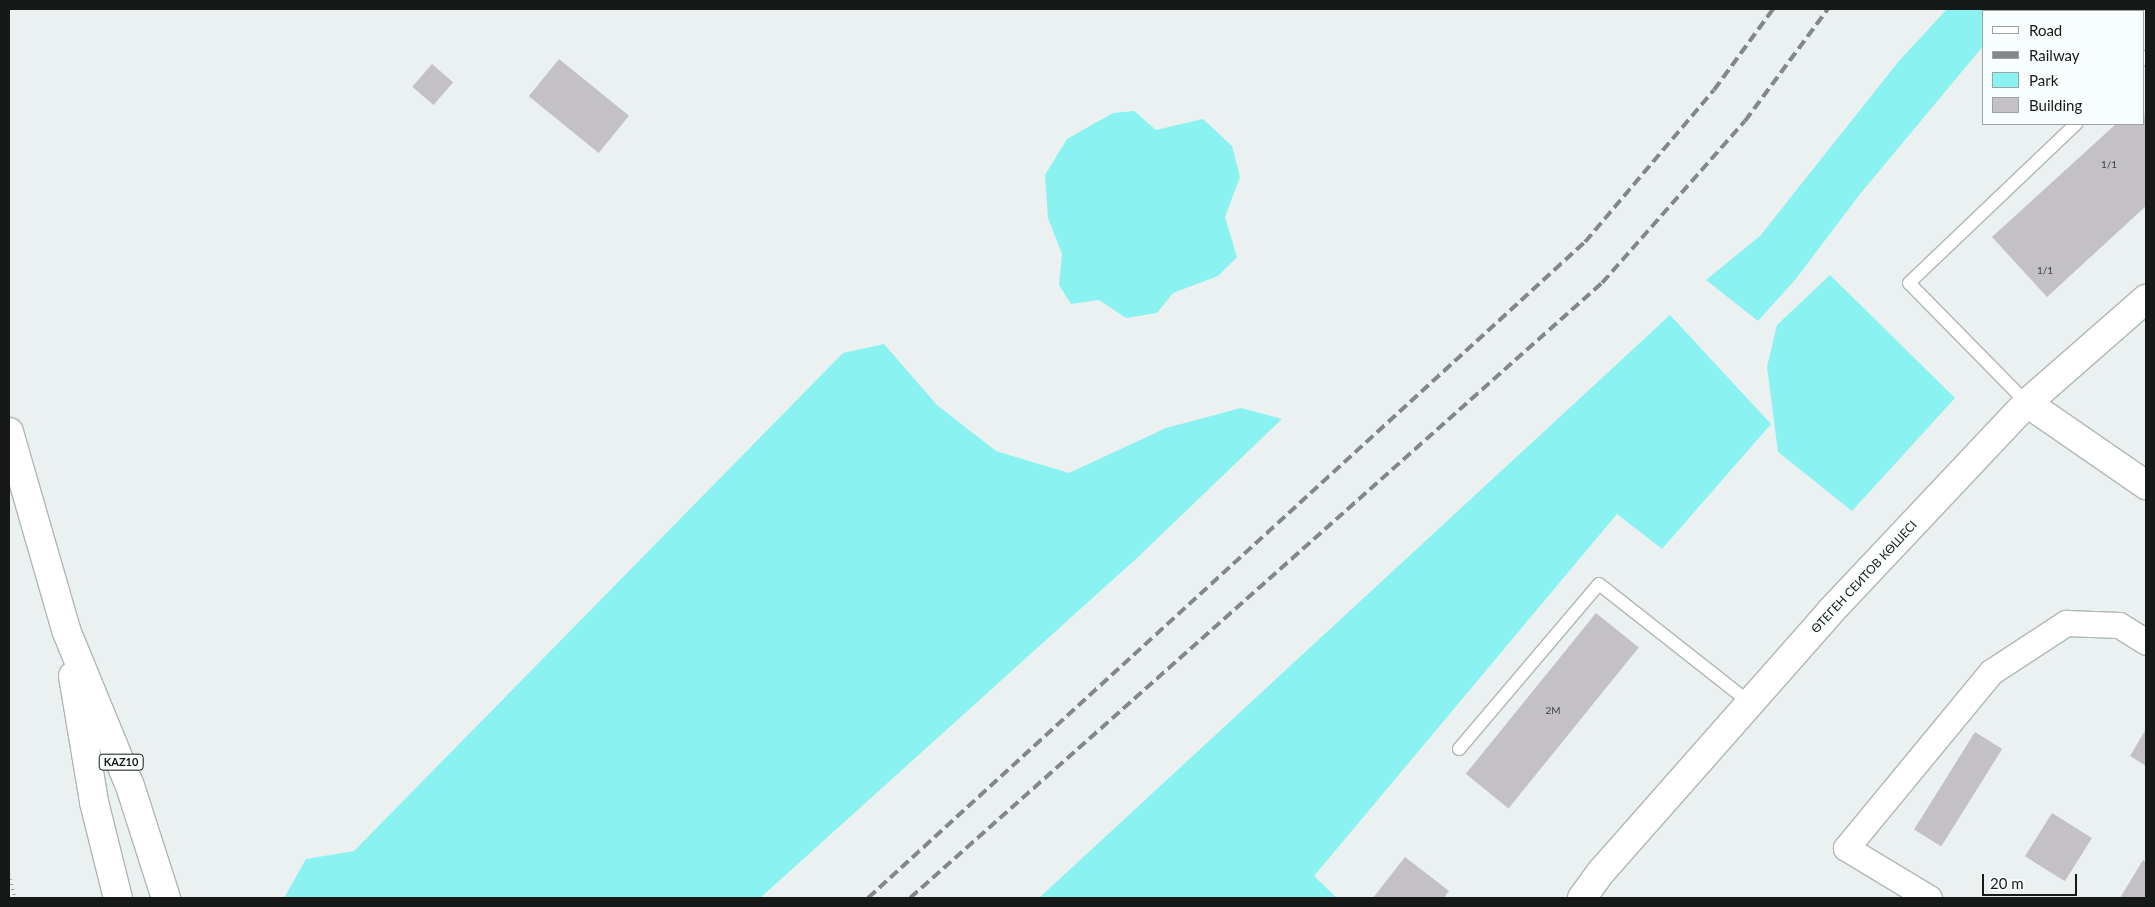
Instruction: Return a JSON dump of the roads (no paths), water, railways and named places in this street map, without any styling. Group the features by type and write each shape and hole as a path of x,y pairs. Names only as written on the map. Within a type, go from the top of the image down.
{"main road":[{"name":"ӨТЕГЕН СЕИТОВ КӨШЕСІ","path":"1601,872 1830,612 2027,403 2146,299"},
{"path":"2027,403 2146,484"},
{"name":"KAZ10","path":"9,432 66,630 130,786 166,898"},
{"name":"KAZ10","path":"66,630 94,802 118,898"},
{"path":"1567,898 1601,872"},
{"path":"1582,898 1601,872"}],"street":[{"path":"1929,898 1846,848 1991,672 2066,622 2118,625 2146,642"}],"lane":[{"path":"2027,403 1910,283 2075,125"},
{"path":"1459,749 1599,584 1750,703"}],"railway":[{"path":"868,898 1585,242 1714,90 1773,9"},
{"path":"910,898 1602,283 1745,121 1828,9"}]}
